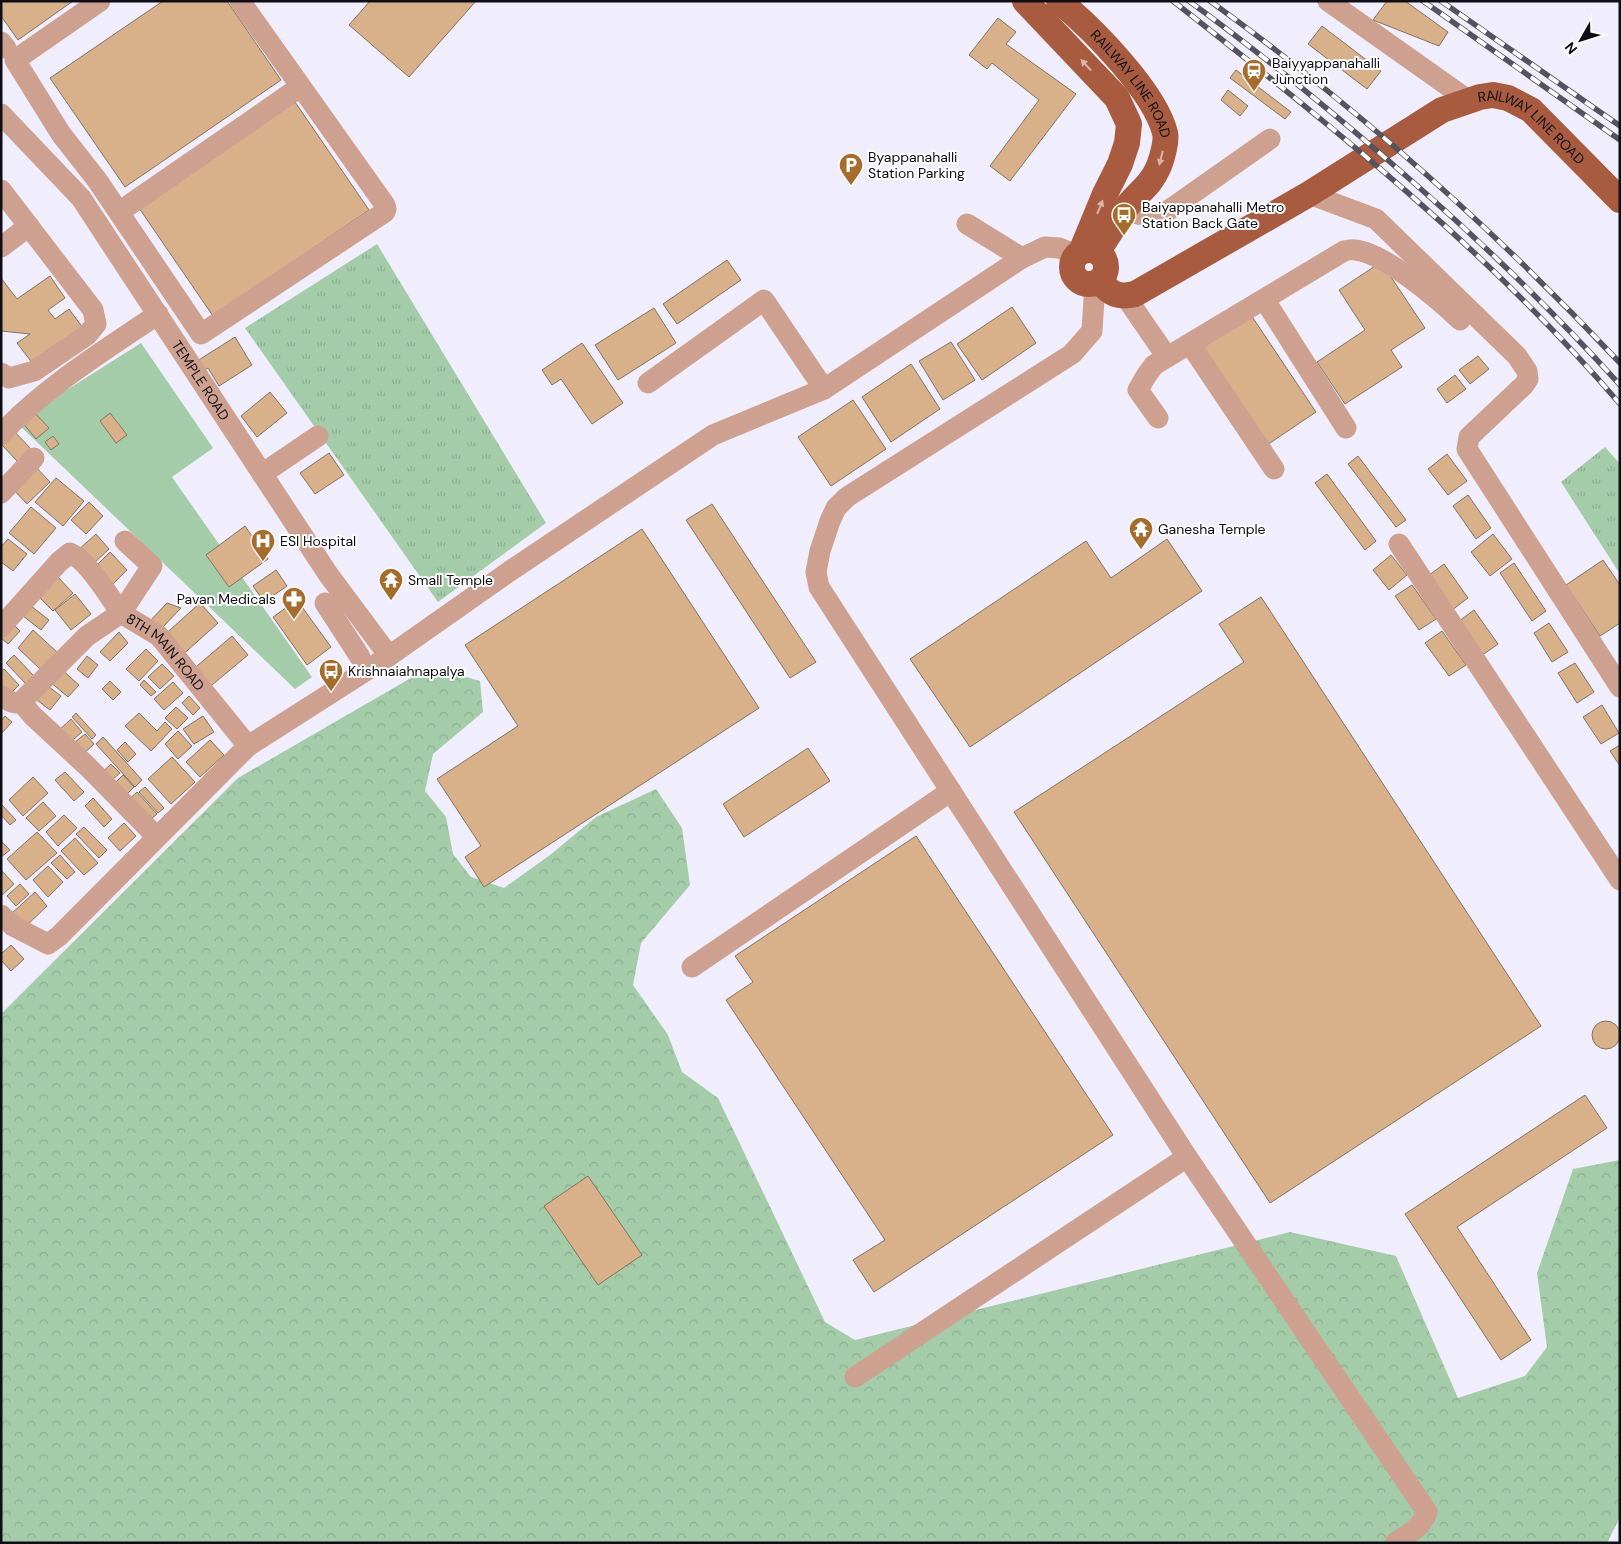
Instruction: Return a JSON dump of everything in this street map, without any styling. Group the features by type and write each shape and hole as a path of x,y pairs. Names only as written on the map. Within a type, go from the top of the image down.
{"main road":[{"name":"RAILWAY LINE ROAD","path":"1025,1 1117,98 1129,124 1127,143 1120,164 1105,194 1085,253"},
{"name":"RAILWAY LINE ROAD","path":"1059,1 1106,47 1132,76 1158,112 1166,135 1160,164 1151,182 1085,253"},
{"name":"RAILWAY LINE ROAD","path":"1318,189 1450,106 1493,95 1508,98 1531,110 1620,200"},
{"path":"1085,253 1102,256 1106,271 1098,282 1115,295 1135,294 1318,189"}],"street":[{"path":"61,134 47,127 15,88 3,45 77,1"},
{"path":"100,1 15,60 61,134 97,180 201,334 385,212 386,209 386,205 240,1"},
{"path":"1328,1 1468,100"},
{"path":"119,212 300,87"},
{"name":"TEMPLE ROAD","path":"1,114 78,194 328,574 385,650"},
{"path":"1127,207 1138,214 1158,217 1270,139"},
{"path":"78,194 96,186 97,180"},
{"path":"1318,189 1376,218 1517,356 1527,371 1528,379 1469,437 1467,448 1620,687"},
{"path":"1,190 93,310 96,324 88,335 34,371 9,378 1,373"},
{"path":"967,224 1022,258"},
{"path":"1,246 29,226"},
{"path":"5,926 48,944 59,936 248,746 385,650 510,571 713,435 824,389 1022,258 1045,246 1085,253"},
{"path":"1158,418 1138,390 1154,365 1344,251 1354,249 1365,252 1388,264 1432,294 1475,334"},
{"path":"1098,282 1092,331 1072,354 847,497 836,508 820,551 816,572 818,587 1187,1157 1427,1512 1424,1521 1396,1543"},
{"path":"1125,296 1167,357"},
{"path":"1264,299 1346,428"},
{"path":"648,383 764,300 824,389"},
{"path":"1,434 56,386 158,314"},
{"path":"1190,344 1274,469"},
{"path":"262,474 318,436"},
{"path":"1,493 34,458"},
{"path":"1,627 58,562 70,553 91,571 121,613 152,566 125,541"},
{"path":"1399,544 1620,880"},
{"path":"324,603 360,657"},
{"name":"8TH MAIN ROAD","path":"22,702 87,636 121,613 159,636 248,746"},
{"path":"333,677 360,657 385,650"},
{"path":"1,696 11,702 18,704 22,702 38,721 88,767 157,837"},
{"path":"692,968 951,791"},
{"path":"855,1377 1187,1157"}],"green space":[{"path":"377,244 546,523 438,602 245,328"},
{"path":"141,343 213,448 172,477 312,677 295,689 16,422"},
{"path":"1605,447 1620,464 1620,574 1561,482"},
{"path":"430,667 480,681 483,712 433,754 425,791 446,817 453,854 471,877 504,888 550,855 596,817 656,789 682,828 690,885 641,943 633,985 668,1035 682,1072 718,1098 825,1322 855,1340 1290,1232 1396,1256 1458,1398 1525,1376 1547,1347 1537,1273 1573,1169 1620,1160 1620,1517 1607,1543 1,1543 1,1014 238,778"}],"building":[{"path":"1,1 73,1 18,40 1,16"},
{"path":"163,1 227,1 281,80 125,187 50,78"},
{"path":"370,1 476,1 409,77 349,25"},
{"path":"1387,1 1405,1 1448,32 1439,46 1373,20"},
{"path":"998,18 1016,32 1006,44 1076,94 1010,181 990,166 1039,100 992,63 987,69 969,55"},
{"path":"1322,26 1381,71 1367,89 1308,44"},
{"path":"1236,70 1291,112 1285,119 1230,78"},
{"path":"1228,90 1248,106 1240,116 1221,100"},
{"path":"295,102 369,210 213,316 139,208"},
{"path":"727,260 741,280 677,324 663,304"},
{"path":"1381,262 1425,328 1391,350 1402,367 1345,404 1317,362 1365,330 1339,290"},
{"path":"50,276 65,298 48,310 55,319 69,309 83,328 33,364 17,343 30,334 1,331 1,278 17,299"},
{"path":"1012,307 1036,343 982,380 957,344"},
{"path":"654,308 676,343 618,380 595,345"},
{"path":"1251,315 1316,412 1267,445 1202,348"},
{"path":"235,337 252,365 219,386 208,368 200,373 194,363"},
{"path":"951,342 975,380 943,400 919,361"},
{"path":"582,343 623,403 592,424 561,379 552,385 542,370"},
{"path":"1478,356 1489,369 1470,384 1459,370"},
{"path":"911,364 940,409 891,442 862,397"},
{"path":"1455,375 1466,389 1447,403 1437,389"},
{"path":"270,392 287,413 257,437 241,416"},
{"path":"853,400 886,449 831,486 798,437"},
{"path":"34,412 49,428 36,439 22,422"},
{"path":"110,413 127,435 116,443 100,421"},
{"path":"11,428 32,450 18,462 1,444"},
{"path":"53,436 59,444 51,450 45,442"},
{"path":"329,453 344,475 315,494 300,473"},
{"path":"1447,454 1467,481 1448,495 1428,469"},
{"path":"1358,456 1406,520 1396,527 1348,464"},
{"path":"34,465 50,482 27,504 11,487"},
{"path":"1327,474 1376,541 1365,550 1315,483"},
{"path":"56,478 84,501 63,526 35,502"},
{"path":"1468,495 1491,528 1476,539 1453,506"},
{"path":"89,502 103,516 86,534 71,520"},
{"path":"712,504 816,662 790,678 686,520"},
{"path":"31,507 56,528 34,554 9,533"},
{"path":"245,526 268,559 229,587 206,555"},
{"path":"642,529 759,708 484,887 465,857 481,846 437,779 518,726 465,645"},
{"path":"96,534 109,549 91,566 77,551"},
{"path":"1493,534 1512,559 1490,576 1471,552"},
{"path":"8,539 27,554 13,571 1,562 1,547"},
{"path":"1167,539 1202,591 970,747 910,659 1086,541 1111,578"},
{"path":"110,552 127,570 111,586 94,568"},
{"path":"1391,555 1407,575 1389,590 1373,570"},
{"path":"1603,560 1620,585 1620,623 1600,636 1566,585"},
{"path":"1514,563 1546,611 1532,621 1500,573"},
{"path":"1444,564 1468,598 1452,610 1428,576"},
{"path":"276,570 287,586 264,602 253,586"},
{"path":"54,573 73,593 53,611 34,592"},
{"path":"1412,585 1436,619 1419,630 1395,596"},
{"path":"75,594 91,614 71,630 55,610"},
{"path":"1261,597 1541,1026 1270,1203 1014,812 1244,662 1219,624"},
{"path":"297,600 331,647 307,665 273,617"},
{"path":"26,602 49,620 41,630 18,612"},
{"path":"167,603 181,608 162,628 149,622"},
{"path":"200,603 218,623 179,658 161,638"},
{"path":"1474,610 1498,644 1481,656 1458,622"},
{"path":"9,620 20,631 8,644 1,638 1,629"},
{"path":"1549,623 1568,652 1552,662 1534,633"},
{"path":"33,630 57,652 41,670 18,648"},
{"path":"1442,631 1466,665 1449,676 1425,643"},
{"path":"119,632 128,643 110,661 100,652"},
{"path":"232,636 248,655 206,690 190,672"},
{"path":"146,649 158,661 139,681 126,669"},
{"path":"14,655 34,676 26,684 6,663"},
{"path":"87,656 98,665 88,678 77,669"},
{"path":"1575,663 1594,692 1577,703 1558,673"},
{"path":"162,664 174,676 160,689 148,677"},
{"path":"60,668 79,685 68,697 49,681"},
{"path":"4,669 19,685 7,697 1,691 1,671"},
{"path":"144,680 156,692 151,696 140,685"},
{"path":"110,681 121,692 113,700 102,689"},
{"path":"173,682 183,693 164,710 154,699"},
{"path":"44,683 61,696 50,710 33,697"},
{"path":"189,696 200,708 193,715 182,703"},
{"path":"1602,705 1619,733 1601,744 1583,717"},
{"path":"176,707 188,718 177,729 165,718"},
{"path":"76,713 96,735 92,739 72,717"},
{"path":"139,713 157,731 165,722 172,729 151,751 125,726"},
{"path":"5,716 12,722 1,734 1,721"},
{"path":"203,716 214,732 194,744 183,729"},
{"path":"71,719 82,732 67,745 56,733"},
{"path":"178,731 192,746 178,759 165,744"},
{"path":"85,734 94,744 79,758 69,747"},
{"path":"103,737 142,780 135,787 96,744"},
{"path":"210,740 224,755 200,777 186,762"},
{"path":"125,742 136,754 128,762 117,750"},
{"path":"1620,745 1620,766 1610,751"},
{"path":"808,748 830,781 744,837 723,804"},
{"path":"172,757 195,782 171,804 148,779"},
{"path":"111,764 120,773 106,785 98,776"},
{"path":"65,772 84,792 74,801 55,780"},
{"path":"123,775 134,787 121,800 110,788"},
{"path":"33,777 48,793 23,816 9,800"},
{"path":"145,787 164,808 158,813 139,792"},
{"path":"137,792 157,814 145,824 125,803"},
{"path":"93,798 112,819 104,827 85,806"},
{"path":"43,802 56,816 39,831 26,818"},
{"path":"1,804 16,820 10,825 1,815"},
{"path":"64,815 77,828 58,846 46,832"},
{"path":"124,823 136,836 120,851 108,838"},
{"path":"84,827 107,850 99,858 76,834"},
{"path":"37,832 57,853 26,880 7,859"},
{"path":"916,836 1113,1135 874,1292 853,1260 885,1240 726,1000 753,982 735,956"},
{"path":"75,838 98,863 84,875 61,851"},
{"path":"1,841 10,850 1,857"},
{"path":"60,855 75,872 67,879 51,863"},
{"path":"48,866 63,882 48,897 33,880"},
{"path":"1,870 14,884 1,896"},
{"path":"20,884 29,894 16,906 7,896"},
{"path":"35,892 47,906 24,928 11,914"},
{"path":"11,945 24,959 11,971 1,960 1,954"},
{"path":"1606,1021 1616,1025 1620,1035 1616,1045 1606,1049 1596,1045 1592,1035 1596,1025"},
{"path":"1585,1095 1607,1128 1457,1227 1531,1340 1501,1360 1405,1214"},
{"path":"588,1176 642,1255 598,1285 544,1206"}],"railway":[{"path":"1173,1 1349,143 1463,242 1570,348 1620,404"},
{"path":"1189,1 1291,79 1420,188 1537,298 1620,385"},
{"path":"1210,1 1319,84 1424,172 1524,265 1620,363"},
{"path":"1423,1 1620,140"},
{"path":"1441,1 1620,126"}],"place":[{"name":"Baiyyappanahalli Junction","path":"1254,92"},
{"name":"Byappanahalli Station Parking","path":"851,186"},
{"name":"Baiyappanahalli Metro Station Back Gate","path":"1124,236"},
{"name":"Ganesha Temple","path":"1141,550"},
{"name":"ESI Hospital","path":"263,562"},
{"name":"Small Temple","path":"391,601"},
{"name":"Pavan Medicals","path":"294,620"},
{"name":"Krishnaiahnapalya","path":"331,692"}]}
